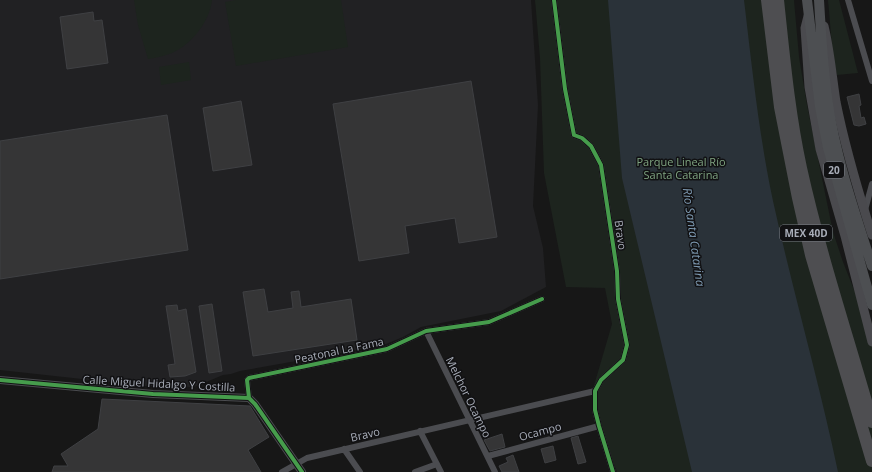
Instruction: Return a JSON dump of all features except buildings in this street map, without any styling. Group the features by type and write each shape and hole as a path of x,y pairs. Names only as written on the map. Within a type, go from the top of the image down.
{"highway":[{"name":"MEX 40D","path":"767,0 780,107 796,192 811,255 872,461"},
{"name":"MEX 40D","path":"778,0 793,118 801,167 827,266 872,422"}],"main road":[{"name":"20","path":"808,0 808,13 805,28 812,109 820,149 845,236 872,342"},
{"name":"20","path":"820,4 816,33 820,107 828,148 872,305"},
{"name":"20","path":"820,4 842,130 872,235"},
{"name":"20","path":"808,13 816,33 835,141 872,266"}],"street":[{"name":"Bravo","path":"282,472 307,458 595,390 601,380 623,360 627,344 618,299 617,271 601,165 591,146 582,138 574,135 565,89 554,0"},
{"path":"848,0 872,81"},
{"path":"864,210 872,184"},
{"name":"Peatonal La Fama","path":"249,398 247,380 249,378 387,349 426,332 490,322 542,299"},
{"name":"Melchor Ocampo","path":"426,332 495,472"},
{"name":"Calle Miguel Hidalgo Y Costilla","path":"0,380 153,394 249,398 255,404 302,472"},
{"path":"595,390 594,401 599,426 613,472"},
{"name":"Ocampo","path":"488,456 599,426"},
{"path":"420,431 441,472"},
{"path":"344,449 360,472"},
{"path":"415,472 437,464"}],"shaded area":[{"path":"0,0 531,0 538,105 533,206 543,248 546,287 501,311 421,327 386,344 240,371 223,375 194,387 146,386 0,370"}],"green space":[{"path":"134,0 212,0 208,16 198,31 186,44 172,53 148,59 138,25"},
{"path":"236,0 341,0 348,47 236,66 225,2"},
{"name":"Parque Lineal Río Santa Catarina","path":"535,0 794,0 799,57 807,105 833,232 843,262 872,335 872,472 617,472 607,446 593,389 612,324 605,288 566,287 544,173 540,58"},
{"path":"828,0 839,0 858,73 837,75 833,58"},
{"path":"189,62 191,80 161,85 159,67"}],"water":[{"name":"Río Santa Catarina","path":"608,0 744,0 753,76 768,176 838,472 692,472 622,178"}],"cycle path":[{"path":"554,0 565,89 574,135 582,138 591,146 601,165 617,271 618,299 627,345 623,360 601,380 595,391 595,410 613,472"},
{"path":"249,398 247,380 249,378 387,349 426,331 489,322 542,299"},
{"path":"0,380 153,394 249,398 255,404 302,472"}]}
